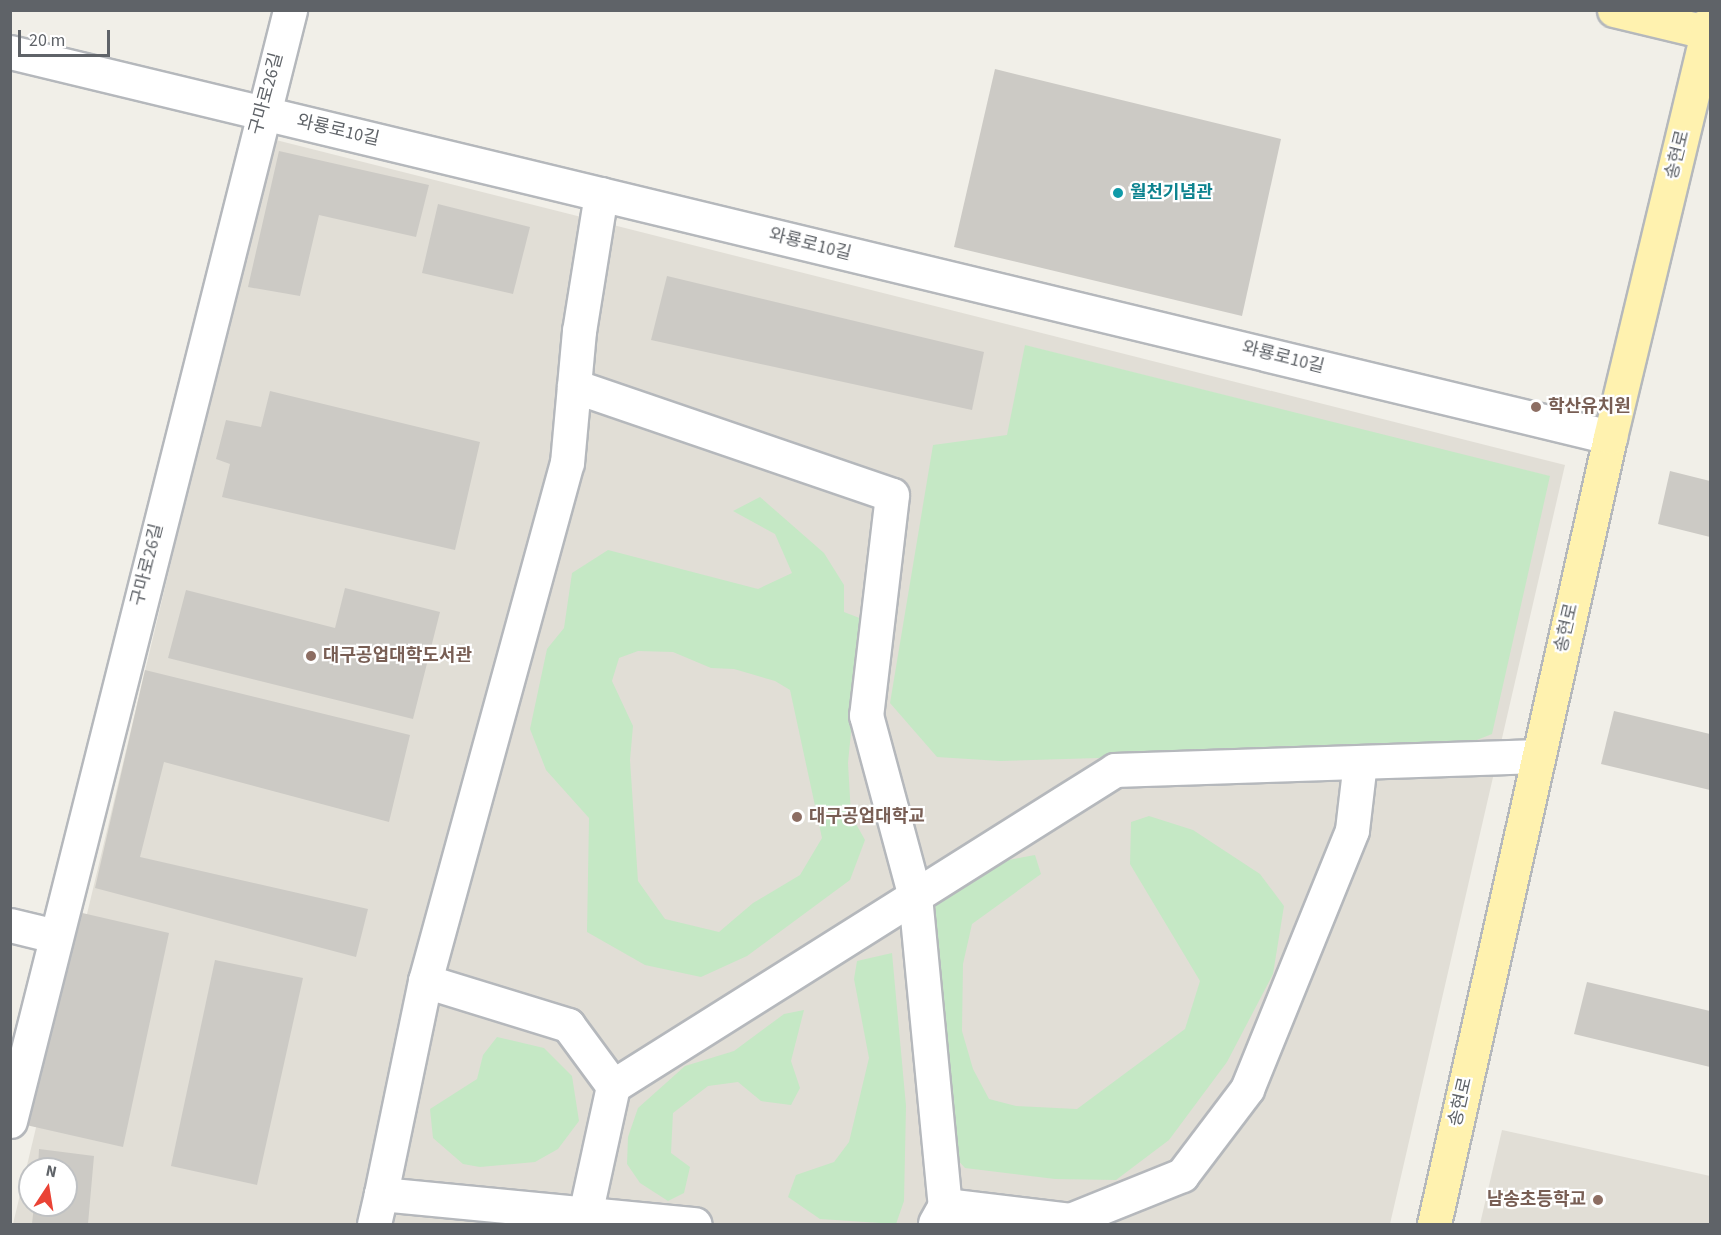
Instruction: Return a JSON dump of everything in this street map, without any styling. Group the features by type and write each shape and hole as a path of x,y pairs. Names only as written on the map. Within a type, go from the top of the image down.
{"main road":[{"path":"1614,10 1710,29"},
{"name":"송현로","path":"1434,1224 1610,437 1710,29"}],"street":[{"name":"구마로26길","path":"10,1121 262,113 290,10"},
{"name":"와룡로10길","path":"10,52 1610,437"},
{"path":"602,194 574,386 567,462 425,981 378,1209 586,1210 695,1224"},
{"path":"574,386 892,495 866,715 915,896 940,1215 1070,1220 1182,1175 1252,1079 1352,830 1360,762"},
{"path":"586,1210 613,1086 1115,770 1538,756"},
{"path":"10,925 55,936"},
{"path":"425,981 568,1025 613,1086"}],"shaded area":[{"name":"대구공업대학교","path":"272,139 1565,465 1390,1224 13,1224 18,1203 18,1217 78,1217 78,1157 29,1157"},
{"name":"남송초등학교","path":"1502,1130 1710,1176 1710,1224 1480,1224"}],"green space":[{"path":"1025,345 1550,476 1492,734 1459,747 1000,761 937,757 890,703 933,445 1007,435"},
{"path":"760,497 824,553 844,585 844,612 862,619 848,763 851,815 865,840 850,880 747,956 701,977 645,965 587,932 589,818 546,770 530,729 547,649 564,628 572,573 608,550 758,589 792,573 775,534 733,511","holes":["638,651 673,652 711,668 734,669 775,681 790,690 822,838 800,875 753,903 719,932 665,919 638,881 630,760 633,726 612,681 619,658"]},
{"path":"1149,816 1193,830 1260,874 1284,906 1273,974 1227,1062 1169,1140 1116,1180 1055,1179 965,1168 955,1157 945,1097 935,903 977,866 1035,855 1041,874 972,924 963,964 962,1031 973,1069 989,1099 1016,1106 1077,1109 1185,1029 1200,981 1130,864 1131,822"},
{"path":"892,953 906,1106 904,1201 896,1224 820,1219 788,1197 796,1175 834,1162 849,1142 869,1058 854,979 857,961"},
{"path":"804,1010 791,1061 800,1088 791,1105 761,1101 738,1082 708,1086 673,1113 671,1153 690,1167 684,1193 668,1201 640,1183 627,1164 628,1137 638,1108 685,1066 734,1051 784,1014"},
{"path":"497,1037 544,1048 572,1076 579,1121 558,1149 535,1162 480,1167 463,1164 433,1138 430,1109 477,1079 483,1055"}],"building":[{"name":"월천기념관","path":"995,69 1281,139 1242,316 954,247"},
{"path":"279,151 429,185 416,237 319,215 300,296 248,287"},
{"path":"438,204 530,227 513,294 422,273"},
{"path":"667,276 984,352 972,410 651,340"},
{"path":"270,391 480,442 455,550 222,497 230,464 216,459 226,420 261,427"},
{"path":"1670,471 1710,481 1710,537 1658,524"},
{"path":"345,588 440,612 413,719 168,658 186,590 335,628"},
{"path":"145,670 410,735 389,822 164,762 140,857 368,909 356,957 95,888"},
{"path":"1614,711 1710,734 1710,790 1601,764"},
{"path":"78,912 169,933 123,1147 26,1125"},
{"path":"215,960 303,978 257,1185 171,1166"},
{"path":"1587,982 1710,1011 1710,1067 1574,1034"},
{"path":"39,1149 94,1156 88,1224 32,1224 33,1217 78,1217 78,1157 39,1157"}],"place":[{"name":"월천기념관","path":"1118,193"},
{"name":"학산유치원","path":"1536,407"},
{"name":"대구공업대학도서관","path":"311,656"},
{"name":"대구공업대학교","path":"797,817"},
{"name":"남송초등학교","path":"1598,1200"}]}
